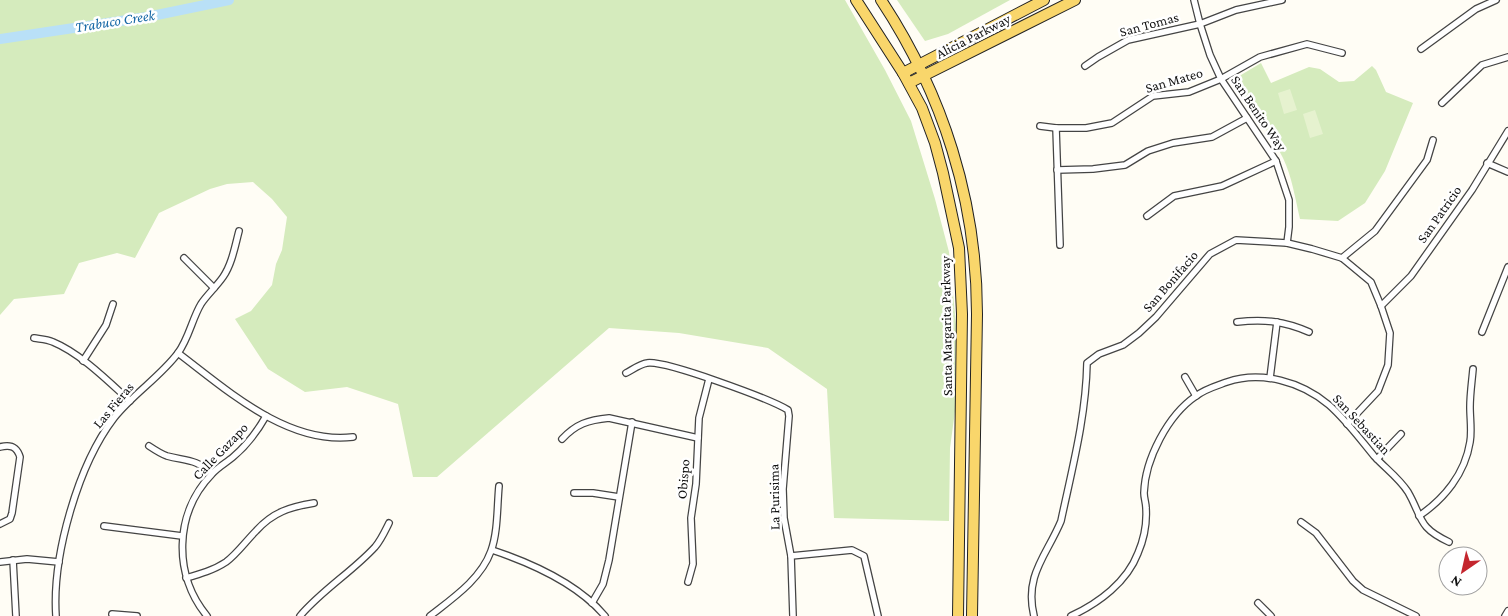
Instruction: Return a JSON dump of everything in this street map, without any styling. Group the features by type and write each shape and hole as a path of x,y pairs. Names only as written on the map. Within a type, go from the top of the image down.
{"main road":[{"name":"Santa Margarita Parkway","path":"856,0 903,73 922,108 935,143 951,204 962,287 958,616"},
{"name":"Santa Margarita Parkway","path":"881,0 925,76 950,139 974,246 977,286 972,616"},
{"name":"Alicia Parkway","path":"903,73 1044,0"},
{"name":"Alicia Parkway","path":"909,83 1076,0"}],"street":[{"name":"San Benito Way","path":"1194,0 1210,55 1221,79 1276,161 1289,200 1287,243"},
{"name":"San Tomas","path":"1085,66 1128,40 1200,24 1236,10 1282,0"},
{"path":"1422,49 1476,9 1496,0"},
{"name":"San Mateo","path":"1040,126 1086,128 1112,123 1152,96 1189,92 1221,79 1260,57 1307,44 1342,53"},
{"path":"1442,103 1482,65 1508,57"},
{"path":"1057,170 1092,170 1125,165 1148,151 1172,143 1212,137 1247,118"},
{"path":"1056,128 1060,245"},
{"name":"San Patricio","path":"1381,306 1411,276 1472,190 1508,130"},
{"path":"1342,258 1375,232 1427,160 1433,140"},
{"path":"1147,216 1174,196 1222,186 1276,161"},
{"path":"1487,163 1508,172"},
{"name":"Las Fieras","path":"56,616 59,562 74,500 91,457 114,418 178,353 201,304 224,276 239,231"},
{"name":"San Bonifacio","path":"1034,616 1032,583 1036,569 1061,521 1083,413 1087,388 1087,363 1099,354 1123,345 1140,333 1210,254 1236,240 1287,243 1329,252 1342,258 1370,282 1390,333 1388,365 1378,391 1347,424"},
{"path":"184,258 214,288"},
{"path":"1482,332 1508,267"},
{"path":"83,361 106,325 113,304"},
{"path":"1237,322 1256,320 1277,322 1290,324 1309,332"},
{"path":"1270,378 1277,322"},
{"path":"34,338 52,341 83,361 130,401"},
{"path":"178,353 266,416 315,436 336,439 353,437"},
{"path":"626,373 647,363 662,364 709,379"},
{"path":"1419,516 1446,494 1462,467 1470,442 1470,405 1473,369"},
{"path":"1185,378 1196,396"},
{"name":"San Sebastian","path":"1071,616 1086,610 1105,596 1125,576 1138,553 1145,528 1146,508 1144,494 1146,476 1152,456 1162,434 1173,418 1196,396 1212,387 1234,379 1270,378 1292,383 1312,392 1347,424 1407,491 1425,526 1434,535 1449,542"},
{"name":"La Purisima","path":"709,379 786,408 789,416 783,489 784,518 791,556 793,616"},
{"name":"Obispo","path":"688,582 693,564 691,518 696,484 699,418 709,379"},
{"name":"Calle Gazapo","path":"205,614 195,599 186,578 182,560 182,536 187,515 197,494 212,473 244,447 266,416"},
{"path":"562,440 572,428 596,419 609,418 698,438"},
{"path":"592,603 603,584 609,560 632,422"},
{"path":"1377,459 1401,434"},
{"path":"0,447 12,446 18,449 20,457 12,513 10,519 0,524"},
{"path":"149,446 165,455 203,465 212,473"},
{"path":"430,616 468,585 487,561 492,550 499,486"},
{"path":"574,493 593,492 620,496"},
{"path":"186,578 209,571 226,562 271,517 290,508 314,503"},
{"path":"1301,522 1316,533 1363,590 1416,616"},
{"path":"300,616 313,601 347,574 376,545 389,523"},
{"path":"104,526 182,536"},
{"path":"492,550 538,568 558,579 592,603 605,616"},
{"path":"791,556 852,550 864,556 878,616"},
{"path":"0,562 40,559 59,562"},
{"path":"13,560 16,616"},
{"path":"1258,603 1271,616"},
{"path":"1505,616 1508,611"},
{"path":"112,614 137,616"},
{"path":"196,616 205,614"}],"green space":[{"path":"0,0 845,0 885,70 911,121 949,252 956,324 955,411 950,448 949,521 834,518 827,389 768,348 679,333 609,328 437,477 413,477 398,404 347,387 305,392 268,369 235,319 251,311 272,285 276,264 282,250 287,217 272,199 253,182 227,184 210,189 159,213 135,258 117,253 79,263 64,294 14,299 0,315"},
{"path":"897,0 1010,0 948,34 925,41"},
{"path":"1261,63 1271,83 1309,67 1320,69 1339,82 1354,81 1372,66 1376,70 1386,92 1413,103 1385,171 1365,203 1338,221 1300,219 1291,180 1283,158 1235,86 1236,78"},
{"path":"1290,89 1297,110 1284,114 1278,93"},
{"path":"1315,110 1323,134 1310,138 1303,114"}],"waterway":[{"name":"Trabuco Creek","path":"0,39 147,17 229,0"}]}
